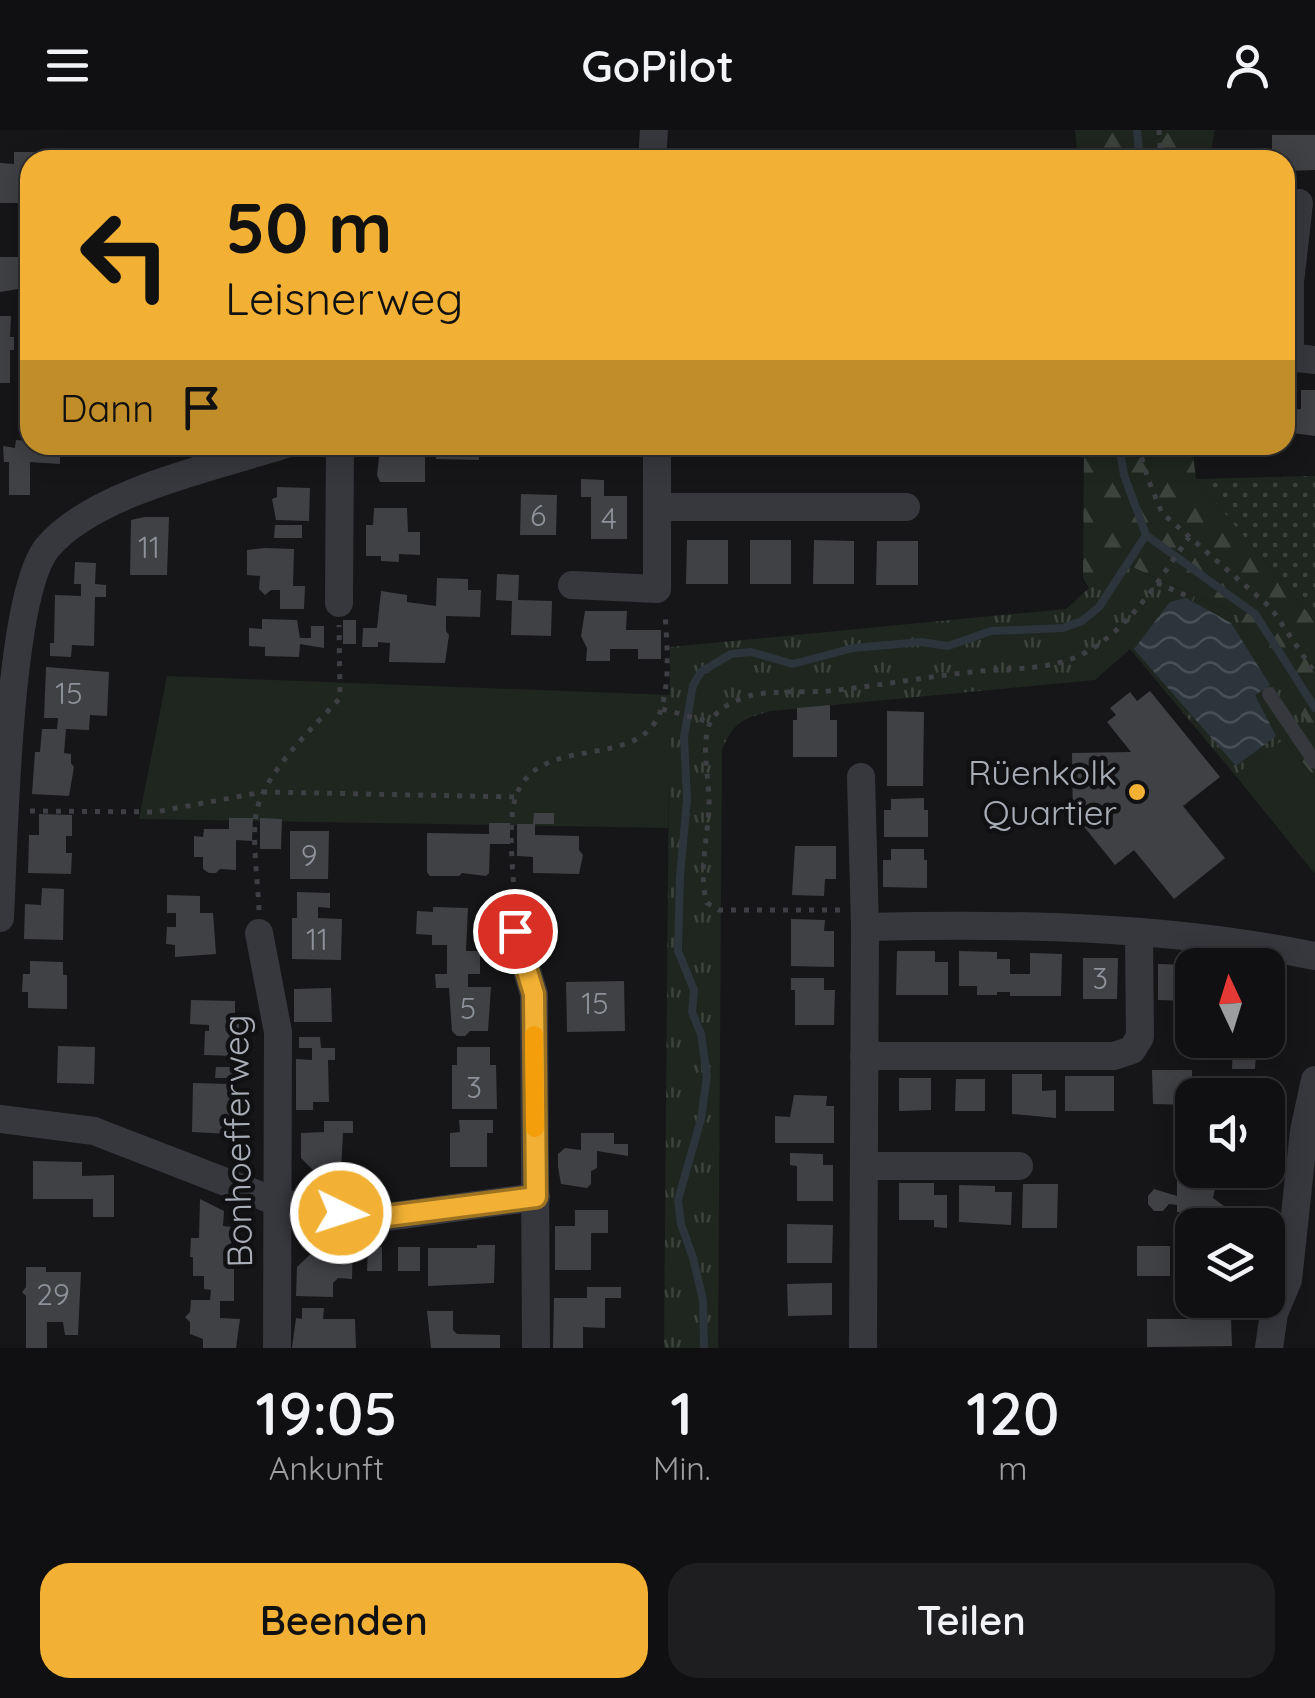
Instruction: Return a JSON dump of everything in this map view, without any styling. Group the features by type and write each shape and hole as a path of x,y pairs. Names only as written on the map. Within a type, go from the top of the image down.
{"street":[{"path":"1295,238 1299,203"},
{"path":"0,918 15,668 32,576 45,550 64,531 100,508 141,490 251,455"},
{"path":"339,603 340,455"},
{"path":"572,585 657,589 657,455"},
{"path":"658,506 906,507"},
{"path":"862,777 863,1348"},
{"path":"864,919 1139,933 1228,941 1315,956"},
{"path":"515,931 534,994 536,1348"},
{"name":"Bonhoefferweg","path":"259,933 278,1032 276,1348"},
{"path":"864,1056 1114,1056 1132,1050 1140,1037 1139,933"},
{"path":"1269,1348 1274,1313 1302,1280 1301,1150 1315,1080"},
{"path":"0,1118 94,1131 277,1202 372,1218 536,1197"},
{"path":"865,1166 1019,1166"}],"lane":[{"path":"1268,694 1315,762"}],"path":[{"path":"1141,455 1162,512 1271,608 1315,673"},
{"path":"864,919 719,910 707,904 702,886 709,806 710,722 732,702 754,695 828,691 975,671 1037,668 1064,661 1090,650 1124,623 1189,537"},
{"path":"1159,581 1194,599"},
{"path":"515,931 513,814 516,797 529,776 539,766 562,757 634,741 653,725 662,709 668,670 665,614 657,589"},
{"path":"259,933 256,813 263,792 293,750 340,698 339,603"},
{"path":"662,709 710,722"},
{"path":"6,811 155,812 263,792 516,797"}],"green space":[{"path":"1075,130 1215,130 1211,150 1077,150"},
{"path":"1084,455 1193,455 1196,479 1315,621 1315,778 1284,739 1308,723 1238,615 1132,567 1089,588 1083,578"},
{"path":"1315,476 1315,621 1196,479"},
{"path":"1131,567 1238,615 1309,723 1235,775 1130,649 1095,680 771,711 741,722 727,740 722,749 718,1348 664,1348 670,647 1066,609 1089,588"},
{"path":"167,676 671,695 668,828 139,819"},
{"path":"1284,739 1315,778 1315,874 1235,775"}],"water":[{"path":"1186,598 1231,623 1270,685 1255,695 1276,736 1236,766 1134,649 1170,602"}],"building":[{"path":"1272,135 1315,135 1315,170 1295,171 1295,150 1272,150"},
{"path":"14,152 20,152 20,203 0,203 0,163 14,164"},
{"path":"0,257 18,257 18,289 0,292"},
{"path":"0,316 11,316 14,350 10,350 10,383 0,383"},
{"path":"1301,390 1315,390 1315,436 1295,433 1295,409 1301,409"},
{"path":"16,440 20,440 20,455 60,455 60,464 30,462 30,495 9,495 9,462 4,462 3,446 15,448"},
{"path":"379,455 425,455 425,482 380,482"},
{"path":"436,455 479,455 479,460 436,459"},
{"path":"581,479 604,480 604,496 627,496 627,539 591,539 591,497 581,497"},
{"path":"277,487 310,488 309,521 276,520 272,499 277,497"},
{"path":"521,494 557,495 556,535 520,535"},
{"path":"374,508 407,508 408,532 420,532 420,555 399,554 399,562 366,556 366,525 373,525"},
{"path":"169,517 167,575 130,575 131,520"},
{"path":"275,525 302,525 302,538 274,538"},
{"path":"687,540 728,540 728,584 686,584"},
{"path":"750,540 791,540 791,584 750,584"},
{"path":"814,540 854,541 854,584 813,584"},
{"path":"877,541 918,541 918,585 876,585"},
{"path":"294,549 293,586 305,586 304,609 280,609 280,590 265,595 259,589 260,576 247,575 247,550"},
{"path":"75,562 96,563 95,584 106,585 106,597 95,597 94,646 72,645 71,657 50,656 55,595 81,596 81,584 74,584"},
{"path":"497,574 519,575 518,600 552,601 551,636 511,635 512,601 496,600"},
{"path":"437,578 468,579 468,590 481,590 480,617 446,616 449,635 445,663 389,662 390,643 362,647 363,628 377,628 381,591 407,595 407,602 436,606"},
{"path":"585,611 627,611 626,630 661,630 661,659 638,659 638,649 610,649 610,661 586,661 587,648 581,636"},
{"path":"262,619 297,620 300,638 311,638 311,626 324,626 324,648 300,644 299,657 265,656 265,647 249,646 249,628 262,629"},
{"path":"343,620 356,620 356,644 343,644"},
{"path":"46,667 109,672 107,716 90,715 89,730 66,729 64,753 71,754 74,767 69,796 32,794 35,752 40,752 42,729 57,729 58,718 44,718"},
{"name":"Rüenkolk Quartier","path":"1150,691 1220,777 1183,806 1225,858 1174,899 1134,850 1115,865 1081,823 1073,823 1072,753 1131,752 1107,722 1116,715 1110,708 1130,692 1137,701"},
{"path":"830,705 830,720 837,720 837,757 793,757 793,720 797,720 797,708"},
{"path":"887,711 924,712 923,786 887,786"},
{"path":"924,798 928,837 884,837 884,810 891,810 891,799"},
{"path":"534,813 554,813 554,824 535,824 535,835 579,836 583,855 579,874 533,873 533,857 517,856 517,824 533,824"},
{"path":"39,814 72,815 72,836 66,836 66,853 72,853 71,874 28,873 29,835 39,835"},
{"path":"229,818 253,818 252,841 236,840 236,870 209,873 203,869 203,857 194,857 194,836 203,837 204,829 229,829"},
{"path":"260,818 282,819 281,849 260,849"},
{"path":"489,823 510,823 510,844 490,844 486,876 430,876 427,833 489,834"},
{"path":"290,831 329,831 328,879 290,879"},
{"path":"795,846 836,846 836,879 825,879 824,896 792,895"},
{"path":"891,849 924,849 927,888 883,887 883,860 891,860"},
{"path":"42,888 64,889 63,940 24,939 25,904 41,905"},
{"path":"297,892 330,893 330,908 318,907 318,918 342,919 341,960 292,959 292,918 297,918"},
{"path":"167,895 200,896 200,913 213,913 216,954 175,957 175,945 166,944 167,927 176,927 176,913 167,913"},
{"path":"433,907 468,908 466,951 480,951 480,974 468,974 468,987 491,987 488,1031 457,1036 452,1031 449,988 436,988 435,974 447,974 447,945 432,945 432,935 416,934 417,911 433,912"},
{"path":"791,919 825,920 824,931 834,931 834,967 791,966"},
{"path":"897,951 935,951 935,962 948,962 948,995 896,995"},
{"path":"959,951 997,952 997,959 1010,959 1010,974 1030,974 1030,953 1062,954 1061,996 1010,996 1010,992 977,995 977,986 959,986"},
{"path":"1083,958 1118,958 1117,999 1083,999"},
{"path":"30,961 63,962 67,1009 28,1008 28,992 22,992 23,974 30,974"},
{"path":"1158,964 1175,964 1175,1000 1158,1000"},
{"path":"791,978 824,978 824,990 835,990 834,1025 795,1025"},
{"path":"624,981 625,1031 567,1032 566,982"},
{"path":"331,988 332,1022 294,1022 294,989"},
{"path":"191,1000 235,1001 239,1035 235,1035 234,1056 204,1055 209,1025 190,1024"},
{"path":"299,1037 320,1037 321,1048 335,1048 335,1060 328,1060 329,1102 313,1102 313,1110 296,1110 296,1059 312,1060 312,1048 299,1048"},
{"path":"58,1046 95,1047 94,1084 57,1083"},
{"path":"457,1047 490,1047 490,1065 496,1065 497,1109 452,1109 452,1065 457,1065"},
{"path":"1232,1058 1256,1058 1255,1069 1232,1069"},
{"path":"216,1067 241,1067 241,1078 215,1078"},
{"path":"1152,1070 1192,1070 1192,1078 1175,1078 1175,1105 1153,1104"},
{"path":"1012,1074 1042,1074 1042,1091 1056,1090 1056,1118 1012,1114"},
{"path":"1065,1076 1114,1076 1114,1111 1065,1111"},
{"path":"899,1078 931,1078 931,1110 899,1111"},
{"path":"956,1079 985,1079 985,1111 955,1111"},
{"path":"193,1083 230,1084 229,1134 192,1132"},
{"path":"794,1095 827,1096 826,1106 834,1106 834,1143 775,1143 775,1116 790,1117"},
{"path":"459,1120 493,1120 493,1133 487,1133 487,1167 450,1167 450,1133 460,1132"},
{"path":"324,1121 353,1121 353,1133 343,1133 341,1171 336,1176 314,1171 301,1158 301,1133 324,1132"},
{"path":"581,1133 614,1133 614,1144 628,1144 628,1156 597,1151 597,1168 591,1171 587,1188 561,1184 558,1167 558,1154 565,1148 581,1150"},
{"path":"790,1153 823,1154 823,1165 833,1165 833,1201 797,1201 797,1166 790,1165"},
{"path":"33,1161 82,1162 82,1176 114,1175 114,1217 93,1217 93,1199 33,1199"},
{"path":"899,1183 934,1183 934,1195 947,1195 947,1228 934,1227 934,1220 899,1220"},
{"path":"1023,1184 1058,1184 1057,1228 1022,1228"},
{"path":"959,1185 995,1186 995,1192 1012,1192 1011,1225 959,1222"},
{"path":"1177,1188 1215,1188 1213,1198 1224,1208 1177,1208 1169,1204 1163,1211 1154,1211 1148,1204 1154,1189 1177,1196"},
{"path":"200,1199 224,1211 223,1226 232,1227 231,1257 239,1257 239,1265 234,1265 234,1301 220,1301 220,1318 240,1319 236,1348 203,1348 203,1339 190,1334 190,1322 185,1317 190,1312 191,1300 210,1300 211,1290 204,1289 204,1276 193,1276 190,1257 191,1238 199,1238"},
{"path":"575,1210 608,1210 608,1233 591,1233 591,1270 555,1270 555,1226 575,1226"},
{"path":"787,1224 833,1225 832,1263 787,1263"},
{"path":"324,1241 353,1242 352,1279 338,1278 333,1283 333,1297 296,1296 297,1267"},
{"path":"495,1245 494,1283 428,1286 428,1248"},
{"path":"1137,1246 1170,1246 1170,1276 1137,1276"},
{"path":"368,1247 382,1247 382,1271 367,1271"},
{"path":"398,1247 420,1247 420,1271 398,1271"},
{"path":"26,1267 46,1267 46,1272 81,1272 78,1335 65,1335 63,1322 47,1322 47,1348 26,1348 26,1296 22,1292 26,1287"},
{"path":"832,1283 832,1315 788,1316 787,1284"},
{"path":"587,1287 621,1287 621,1298 605,1298 605,1328 583,1327 583,1348 553,1348 554,1298 587,1298"},
{"path":"302,1308 324,1308 323,1319 355,1319 356,1348 292,1348 296,1318 302,1319"},
{"path":"427,1311 453,1311 453,1330 457,1334 500,1335 500,1348 431,1348"},
{"path":"1231,1318 1232,1346 1147,1347 1147,1319"}],"waterway":[{"path":"1137,130 1139,150"},
{"path":"1121,455 1146,535 1255,614 1315,708"},
{"path":"704,1348 703,1300 678,1200 701,1119 707,1076 701,1034 692,1012 694,990 678,951 687,799 684,737 693,685 701,672 731,654 751,652 793,664 853,648 921,642 948,646 991,631 1063,628 1082,621 1099,607 1146,535"}],"slow traffic":[{"path":"534,1035 535,1128"}],"place":[{"name":"Rüenkolk Quartier","path":"1137,792"}],"route":[{"path":"341,1213 372,1218 536,1197 534,994 515,931"}]}
